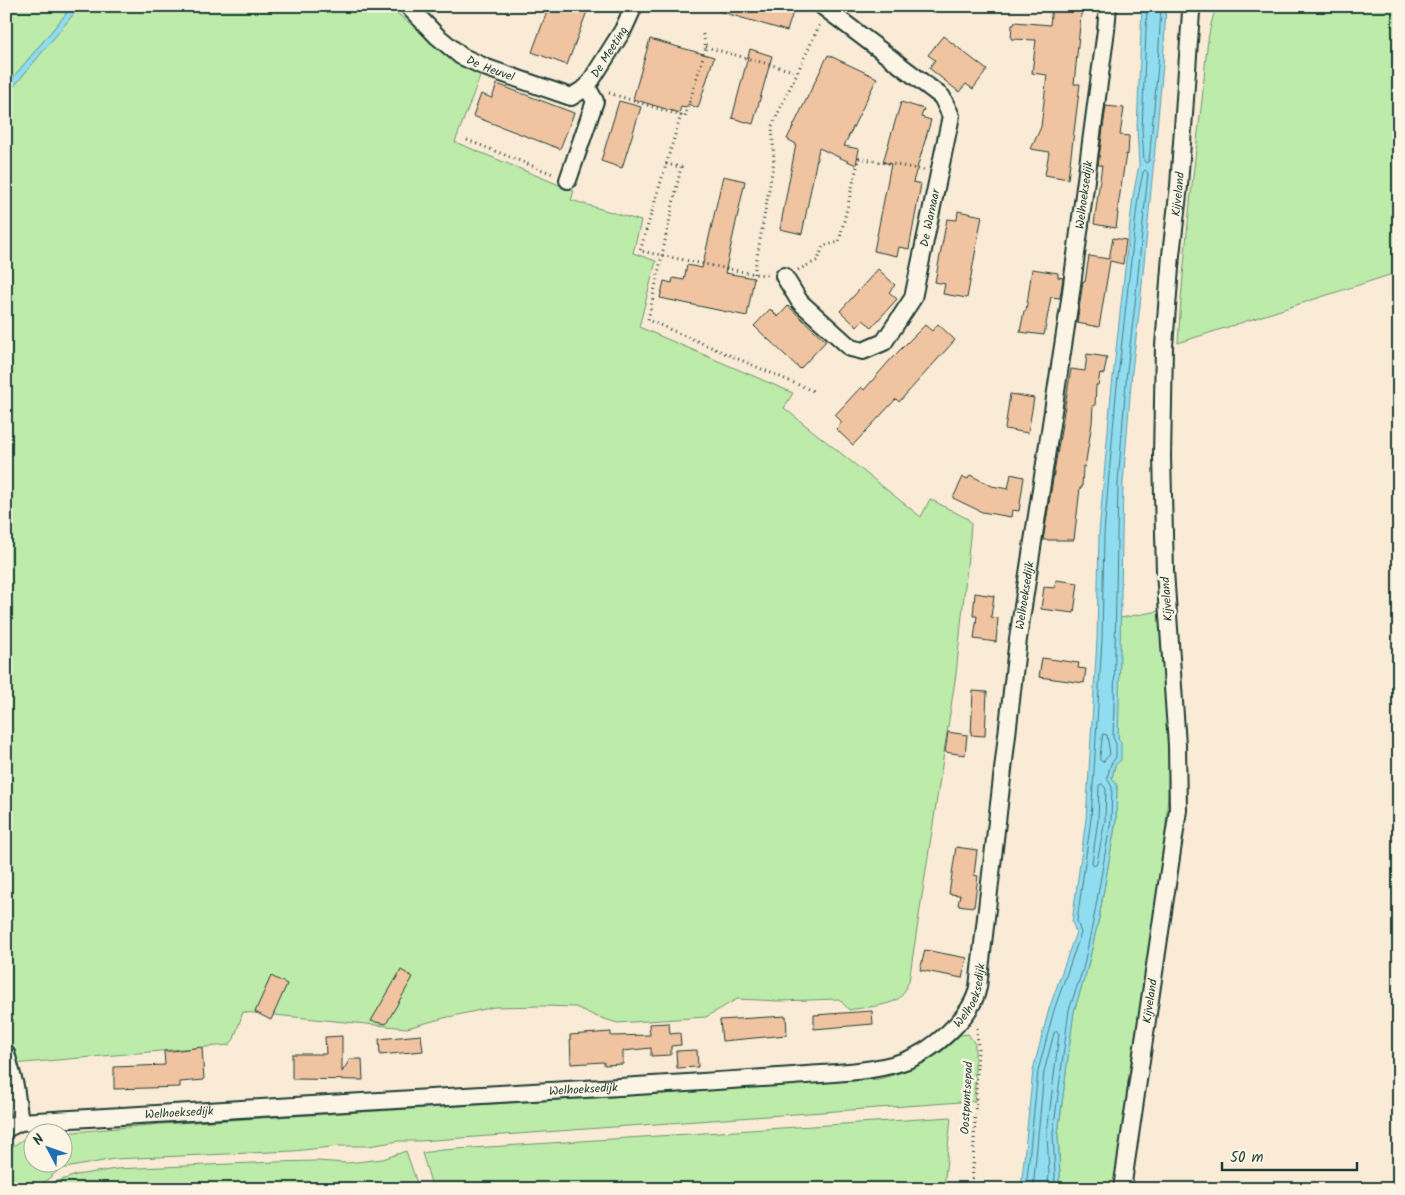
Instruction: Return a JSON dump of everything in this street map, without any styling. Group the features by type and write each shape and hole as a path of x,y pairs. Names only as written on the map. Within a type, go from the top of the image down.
{"street":[{"name":"De Heuvel","path":"408,6 437,36 462,56 486,68 571,96 587,86"},
{"name":"De Meeting","path":"568,180 595,101 587,86 623,30 634,6"},
{"name":"Welhoeksedijk","path":"13,1125 694,1083 858,1070 904,1061 940,1040 955,1026 977,994 1018,639 1069,307 1108,6"},
{"name":"Kijveland","path":"1122,1189 1178,810 1177,744 1165,571 1162,457 1164,346 1193,6"},
{"name":"De Warnaar","path":"784,276 800,302 851,348 863,351 884,342 914,298 951,116 942,97 825,8"},
{"path":"6,1053 15,1086 13,1125"}],"path":[{"path":"754,274 774,160 772,126 825,8"},
{"path":"587,86 685,117 706,47 702,31"},
{"path":"706,47 797,72"},
{"path":"681,115 640,251 754,274 784,276 818,260 823,246 839,242 858,158 940,173"},
{"path":"467,140 568,180"},
{"path":"666,164 681,167 648,320 815,392"},
{"name":"Oostpuntsepad","path":"967,1011 977,1027 978,1048 972,1189"}],"green space":[{"path":"6,6 64,6 66,14 6,86"},
{"path":"80,6 388,6 456,60 481,74 455,142 574,191 571,200 641,221 633,253 656,261 639,327 793,393 784,408 921,517 930,499 968,519 971,524 970,537 956,674 909,981 898,999 887,1004 849,1010 839,999 780,1001 737,999 706,1017 617,1023 576,1007 494,1007 407,1028 243,1012 234,1039 229,1045 12,1064 6,1046 6,96"},
{"path":"1217,6 1399,6 1399,272 1178,343 1182,282 1206,52 1210,27"},
{"path":"1159,611 1168,746 1166,827 1153,931 1128,1083 1118,1189 1058,1189 1060,1175 1058,1134 1074,1011 1087,970 1099,918 1116,821 1117,785 1112,778 1121,742 1118,738 1120,618"},
{"path":"968,1034 975,1044 975,1101 399,1141 369,1146 114,1159 72,1167 72,1132 161,1124 879,1079 902,1072 932,1058 960,1035"},
{"path":"951,1117 944,1189 433,1189 422,1153 442,1150"},
{"path":"22,1140 22,1172 56,1172 36,1189 6,1189 6,1151"},
{"path":"406,1151 419,1189 46,1189 52,1183 76,1175 116,1169 276,1162 316,1161 347,1163 383,1159"}],"water":[{"path":"64,6 80,6 6,96 6,86 66,14"},
{"path":"1142,6 1166,6 1163,65 1132,371 1123,483 1118,738 1121,742 1121,760 1115,765 1112,778 1117,785 1116,821 1099,918 1087,970 1074,1011 1058,1134 1060,1176 1058,1189 1021,1189 1033,1070 1049,1009 1076,932 1072,922 1086,819 1097,640 1099,533 1111,395 1133,196 1139,165 1137,129"}],"building":[{"path":"549,6 589,6 567,65 532,52"},
{"path":"715,6 785,6 794,9 787,31 715,10"},
{"path":"1052,6 1082,6 1074,84 1080,84 1068,179 1045,175 1049,152 1031,149 1041,127 1047,75 1032,73 1036,40 1011,39 1012,25 1015,22 1050,25"},
{"path":"943,36 987,70 973,89 966,84 959,92 929,68 935,60 928,55"},
{"path":"650,39 714,57 698,108 688,104 686,108 681,107 679,113 633,99"},
{"path":"750,49 772,56 753,124 732,118"},
{"path":"828,55 877,78 844,146 859,149 856,165 819,148 802,234 780,229 796,144 787,139"},
{"path":"497,84 574,113 560,149 473,116 481,94 492,98"},
{"path":"619,101 641,107 622,168 601,161"},
{"path":"901,102 924,109 921,117 931,120 913,182 921,184 909,249 899,247 897,256 874,251 891,164 883,162"},
{"path":"1106,106 1124,108 1120,135 1129,136 1128,155 1126,154 1116,228 1094,224 1102,165 1098,165"},
{"path":"723,176 745,181 725,273 754,278 747,316 660,298 664,281 672,283 673,278 684,280 687,265 702,268"},
{"path":"958,211 982,216 967,298 943,294 945,284 935,282 947,219 957,220"},
{"path":"1113,238 1126,240 1123,264 1110,261 1099,327 1077,323 1089,256 1109,259"},
{"path":"878,269 895,285 889,292 897,299 872,327 863,320 857,327 840,311"},
{"path":"1032,269 1058,273 1058,277 1063,278 1060,298 1051,297 1044,335 1020,332 1024,311 1026,311"},
{"path":"788,306 826,341 800,369 754,326 770,309 778,317"},
{"path":"938,324 955,340 899,402 896,399 853,445 836,429 842,422 835,415 861,387 864,390 891,359 925,325 932,331"},
{"path":"1087,354 1107,357 1104,374 1100,373 1098,385 1096,385 1095,406 1093,405 1085,467 1083,466 1082,488 1080,488 1074,540 1043,540 1071,369 1085,371"},
{"path":"1010,394 1034,398 1028,433 1005,429"},
{"path":"1011,474 1024,477 1019,511 1012,510 1011,517 982,512 953,498 963,477 968,479 970,475 992,486 1008,489"},
{"path":"1056,580 1078,583 1074,613 1041,609 1044,587 1055,588"},
{"path":"975,593 994,596 991,617 998,618 996,642 974,639 977,616 973,616"},
{"path":"1042,658 1079,663 1078,668 1086,669 1084,683 1039,677"},
{"path":"973,691 987,692 985,736 971,735"},
{"path":"948,732 967,735 965,755 945,752"},
{"path":"956,847 977,850 974,875 978,876 974,907 958,905 960,895 949,894"},
{"path":"925,950 967,958 962,978 920,970"},
{"path":"401,970 413,977 386,1024 371,1021"},
{"path":"271,976 287,984 271,1020 255,1012"},
{"path":"872,1011 873,1024 814,1029 814,1015"},
{"path":"786,1016 787,1035 722,1041 720,1020"},
{"path":"669,1023 670,1034 680,1033 681,1045 671,1046 671,1055 651,1056 651,1048 623,1051 623,1064 604,1065 604,1062 571,1064 570,1035 611,1032 611,1036 650,1035 649,1024"},
{"path":"421,1035 423,1051 380,1055 379,1039"},
{"path":"342,1036 342,1072 350,1059 362,1059 363,1080 292,1079 292,1054 326,1054 325,1037"},
{"path":"202,1047 204,1080 180,1082 180,1087 114,1089 114,1067 165,1065 164,1051"},
{"path":"697,1050 698,1067 677,1068 676,1051"}]}
